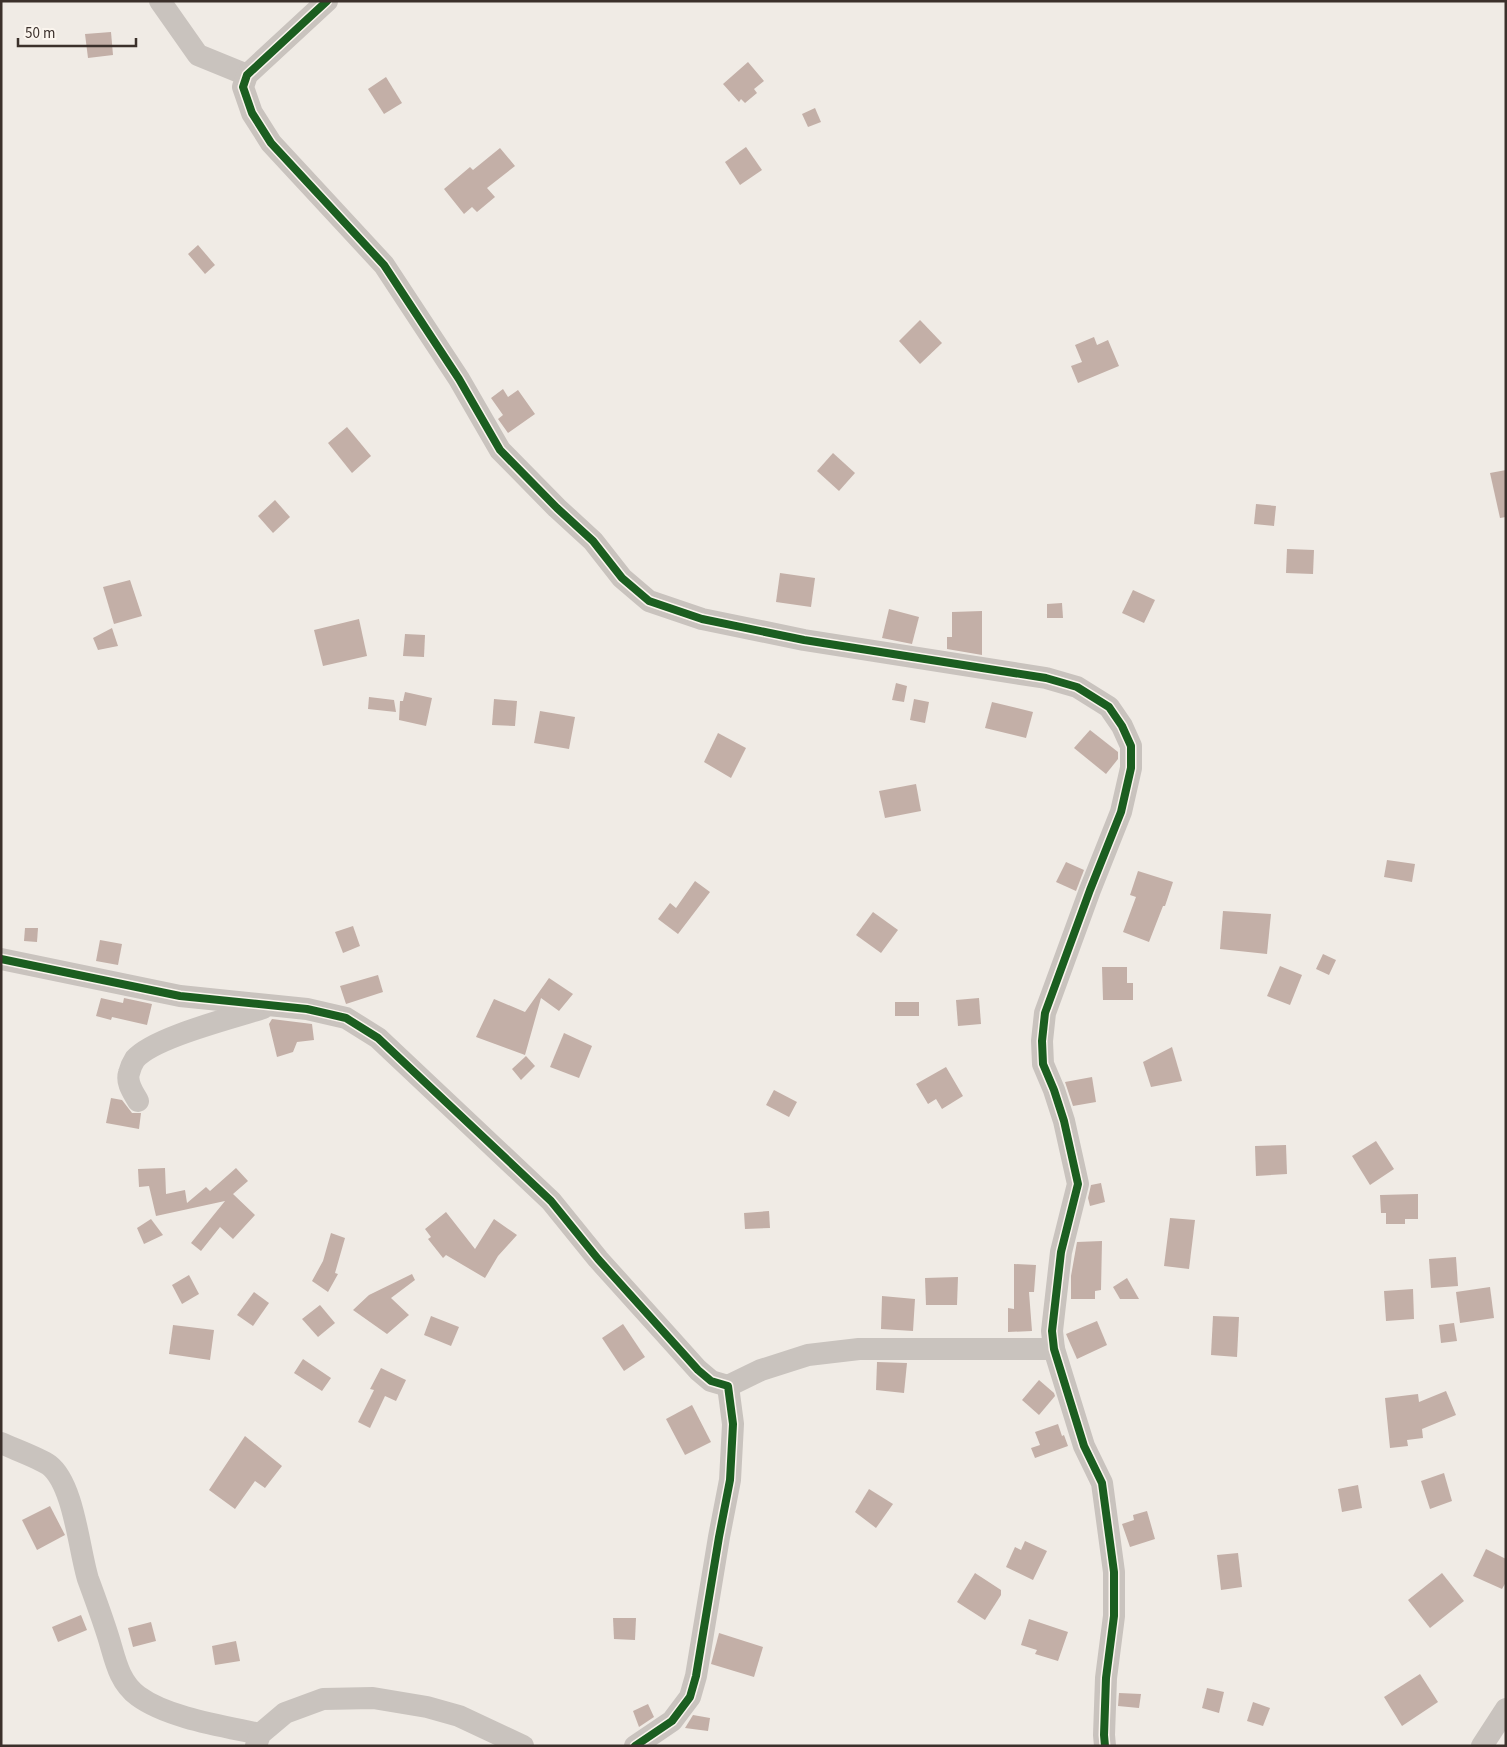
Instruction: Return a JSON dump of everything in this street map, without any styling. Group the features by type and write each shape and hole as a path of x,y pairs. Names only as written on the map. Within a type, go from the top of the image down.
{"street":[{"path":"160,1 198,55 247,75"},
{"path":"327,1 247,75 243,87 252,113 271,143 384,265 459,379 500,450 557,508 593,541 622,578 649,601 702,618 804,640 1046,678 1078,687 1109,707 1122,726 1131,746 1131,768 1121,812 1045,1013 1043,1032 1043,1064 1064,1121 1078,1184 1061,1252 1052,1331 1054,1349 1084,1446 1102,1483 1114,1572 1114,1616 1106,1678 1105,1746"},
{"path":"1,959 180,996 307,1009 346,1018 378,1038 551,1200 598,1259 698,1370 711,1381 728,1386 762,1370 808,1355 859,1349 1054,1349"},
{"path":"138,1101 129,1085 129,1074 135,1059 150,1048 174,1036 272,1005"},
{"path":"635,1746 672,1722 690,1697 696,1676 702,1630 730,1480 733,1424 728,1386"},
{"path":"1,1443 50,1466 62,1481 70,1501 88,1577 122,1679 137,1695 156,1706 258,1740 285,1713 323,1699 373,1698 427,1707 459,1716 523,1746"},
{"path":"1482,1746 1506,1709"}],"building":[{"path":"111,32 113,55 88,58 85,34"},
{"path":"748,62 764,81 754,89 757,93 745,103 741,99 739,102 723,84"},
{"path":"386,77 402,103 384,114 368,89"},
{"path":"815,108 821,122 808,127 802,114"},
{"path":"746,147 762,170 740,185 725,162"},
{"path":"500,148 515,166 487,188 495,197 477,212 472,207 464,214 444,189 470,167 473,170"},
{"path":"198,245 215,265 205,274 188,254"},
{"path":"920,320 942,343 920,364 899,341"},
{"path":"1094,337 1097,345 1108,340 1119,366 1078,383 1071,366 1082,362 1075,345"},
{"path":"503,389 508,397 518,390 535,414 508,433 498,419 503,415 491,398"},
{"path":"347,427 371,456 352,473 328,443"},
{"path":"833,453 855,473 839,491 817,471"},
{"path":"1506,470 1506,517 1500,518 1490,473"},
{"path":"275,500 290,517 273,533 258,516"},
{"path":"1256,504 1276,506 1274,526 1254,524"},
{"path":"1287,549 1314,550 1313,574 1286,573"},
{"path":"780,573 815,578 811,607 776,602"},
{"path":"130,580 142,616 114,624 103,587"},
{"path":"1133,590 1155,600 1144,623 1122,613"},
{"path":"1062,603 1063,618 1047,618 1047,604"},
{"path":"889,609 919,617 912,644 882,638"},
{"path":"982,611 982,655 947,649 947,637 952,637 952,612"},
{"path":"359,619 367,656 323,666 314,630"},
{"path":"112,628 118,646 98,650 93,638"},
{"path":"405,634 425,635 424,657 403,656"},
{"path":"896,683 907,686 904,702 892,700"},
{"path":"405,692 432,698 426,726 399,720 400,701 403,701"},
{"path":"369,697 394,700 396,712 368,709"},
{"path":"494,699 517,701 515,726 492,725"},
{"path":"914,699 929,702 925,723 910,720"},
{"path":"992,702 1033,712 1026,738 985,728"},
{"path":"540,711 575,717 569,749 534,743"},
{"path":"1090,730 1118,752 1118,759 1106,774 1074,748"},
{"path":"718,733 746,748 731,778 704,762"},
{"path":"916,784 921,811 885,818 879,791"},
{"path":"1387,860 1415,864 1412,882 1384,877"},
{"path":"1066,862 1084,870 1076,891 1056,882"},
{"path":"1138,871 1173,882 1149,942 1123,932 1136,897 1130,895"},
{"path":"695,881 710,892 678,934 658,919 670,903 676,908"},
{"path":"1223,911 1271,914 1267,954 1220,949"},
{"path":"873,912 898,930 881,953 856,935"},
{"path":"353,926 360,946 343,953 335,932"},
{"path":"25,928 38,928 37,942 24,941"},
{"path":"100,940 122,944 118,965 96,961"},
{"path":"1323,954 1336,960 1329,975 1316,969"},
{"path":"1280,966 1302,975 1290,1005 1267,996"},
{"path":"1102,967 1127,967 1127,983 1133,983 1133,1000 1103,1000"},
{"path":"378,975 383,992 346,1004 340,986"},
{"path":"549,978 573,994 559,1011 541,998 525,1055 476,1037 494,999 525,1012"},
{"path":"101,998 123,1003 124,998 152,1004 147,1025 112,1017 111,1020 96,1016"},
{"path":"979,998 981,1024 958,1026 956,1000"},
{"path":"895,1002 919,1002 919,1016 895,1016"},
{"path":"272,1019 312,1024 314,1040 297,1042 293,1052 277,1057 269,1024"},
{"path":"564,1033 592,1046 579,1078 550,1067"},
{"path":"1172,1047 1182,1081 1151,1087 1143,1062"},
{"path":"526,1056 535,1066 521,1080 512,1069"},
{"path":"946,1067 963,1096 942,1109 936,1099 928,1104 916,1084"},
{"path":"1092,1077 1096,1102 1073,1106 1065,1082"},
{"path":"774,1090 797,1102 789,1117 766,1105"},
{"path":"111,1098 122,1100 132,1113 141,1113 139,1129 106,1123"},
{"path":"1376,1141 1394,1169 1370,1185 1352,1156"},
{"path":"1286,1145 1287,1174 1256,1176 1255,1146"},
{"path":"165,1168 166,1194 185,1190 187,1203 206,1187 210,1191 236,1168 248,1181 233,1194 255,1215 233,1239 220,1227 201,1251 191,1243 225,1201 156,1216 149,1186 139,1187 138,1169"},
{"path":"1101,1183 1105,1202 1090,1206 1088,1198 1091,1185"},
{"path":"1418,1194 1418,1219 1405,1219 1405,1224 1386,1224 1386,1213 1381,1213 1380,1195"},
{"path":"769,1211 770,1228 745,1229 744,1213"},
{"path":"446,1212 475,1249 494,1219 517,1235 498,1256 485,1278 446,1255 443,1258 428,1239 431,1237 425,1229"},
{"path":"1170,1218 1195,1220 1189,1269 1164,1266"},
{"path":"151,1219 163,1235 144,1244 137,1228"},
{"path":"331,1233 345,1238 335,1273 338,1274 328,1292 312,1281 323,1261"},
{"path":"1102,1241 1101,1290 1095,1291 1095,1299 1071,1299 1071,1276 1077,1242"},
{"path":"1456,1257 1458,1286 1431,1288 1429,1259"},
{"path":"1014,1264 1036,1265 1034,1292 1029,1292 1032,1331 1008,1332 1008,1308 1014,1309"},
{"path":"412,1274 415,1280 391,1298 409,1315 387,1334 353,1310 369,1295"},
{"path":"189,1275 199,1294 182,1304 172,1285"},
{"path":"958,1277 957,1305 926,1305 925,1278"},
{"path":"1127,1278 1139,1299 1120,1299 1113,1287"},
{"path":"1490,1287 1494,1318 1460,1323 1456,1292"},
{"path":"1413,1289 1414,1319 1386,1321 1384,1291"},
{"path":"254,1292 269,1303 253,1326 237,1315"},
{"path":"882,1296 915,1299 913,1331 881,1329"},
{"path":"320,1305 335,1323 318,1337 302,1319"},
{"path":"431,1316 459,1327 451,1346 424,1335"},
{"path":"1213,1316 1239,1317 1237,1357 1211,1355"},
{"path":"1097,1321 1107,1345 1077,1359 1066,1334"},
{"path":"1454,1323 1457,1341 1441,1343 1439,1325"},
{"path":"623,1324 645,1357 624,1371 602,1338"},
{"path":"173,1325 214,1330 210,1360 169,1354"},
{"path":"303,1359 331,1378 322,1391 294,1373"},
{"path":"877,1362 907,1363 904,1393 876,1390"},
{"path":"381,1368 406,1380 396,1401 385,1396 370,1428 358,1422 374,1390 370,1389"},
{"path":"1039,1380 1055,1396 1039,1415 1022,1400"},
{"path":"1446,1391 1456,1415 1422,1429 1423,1438 1407,1440 1408,1446 1390,1448 1385,1398 1418,1394 1419,1402"},
{"path":"692,1405 711,1442 685,1455 666,1419"},
{"path":"1058,1424 1068,1446 1035,1458 1031,1448 1040,1445 1035,1432"},
{"path":"245,1436 282,1466 265,1488 255,1481 235,1509 209,1490"},
{"path":"1444,1473 1452,1501 1430,1509 1421,1481"},
{"path":"1358,1485 1362,1508 1342,1512 1338,1489"},
{"path":"869,1489 893,1504 876,1528 855,1512"},
{"path":"50,1506 65,1535 37,1550 22,1520"},
{"path":"1147,1511 1155,1539 1130,1547 1122,1524 1134,1520 1133,1515"},
{"path":"1025,1541 1047,1551 1033,1580 1006,1567 1015,1547 1021,1550"},
{"path":"1486,1549 1506,1559 1506,1582 1502,1589 1473,1576"},
{"path":"1238,1553 1242,1587 1221,1590 1217,1555"},
{"path":"975,1573 1001,1590 1001,1595 985,1620 957,1602"},
{"path":"1442,1573 1464,1601 1430,1628 1408,1600"},
{"path":"81,1615 87,1630 58,1642 52,1627"},
{"path":"613,1618 636,1618 635,1640 614,1639"},
{"path":"1029,1619 1068,1632 1058,1661 1035,1654 1037,1650 1021,1645"},
{"path":"151,1622 156,1641 133,1647 128,1628"},
{"path":"719,1633 763,1647 754,1677 711,1664"},
{"path":"236,1641 240,1661 215,1665 212,1646"},
{"path":"1420,1674 1438,1702 1402,1726 1384,1697"},
{"path":"1207,1688 1224,1692 1219,1713 1202,1708"},
{"path":"1119,1693 1141,1694 1139,1708 1118,1706"},
{"path":"1253,1702 1270,1708 1263,1726 1247,1721"},
{"path":"648,1704 654,1717 639,1727 633,1711"},
{"path":"693,1715 710,1718 708,1731 685,1728"}],"cycle path":[{"path":"327,1 247,75 243,87 252,113 271,143 384,265 459,379 500,450 557,508 593,541 622,578 649,601 702,619 804,640 1046,678 1077,687 1109,707 1122,726 1131,746 1131,768 1121,812 1045,1013 1042,1041 1043,1064 1064,1121 1078,1184 1061,1252 1052,1331 1054,1349 1084,1446 1102,1483 1114,1572 1114,1616 1106,1678 1105,1746"},
{"path":"1,959 180,996 307,1009 346,1018 378,1038 551,1201 598,1259 698,1370 711,1381 728,1386 733,1424 730,1480 696,1676 690,1697 672,1721 635,1746"}]}
